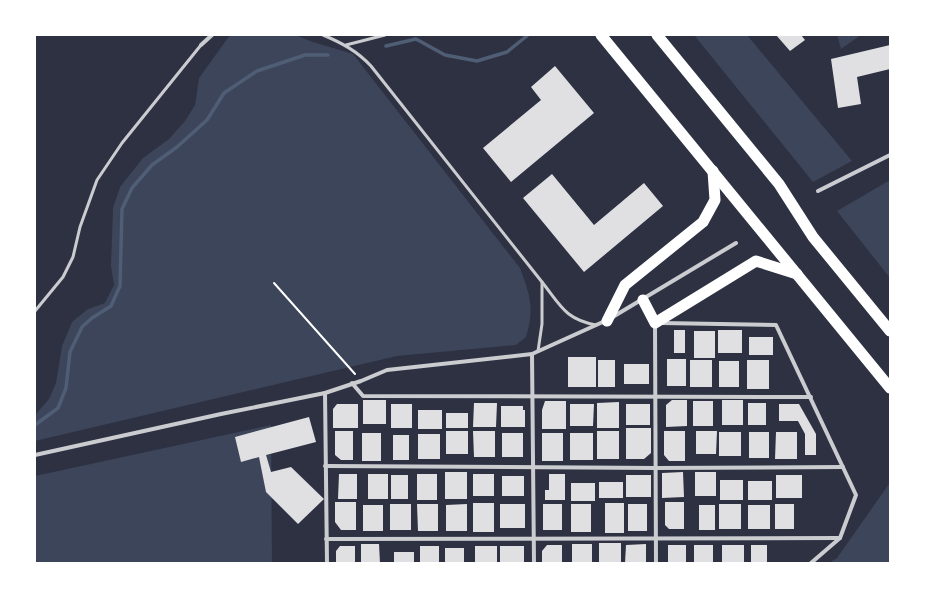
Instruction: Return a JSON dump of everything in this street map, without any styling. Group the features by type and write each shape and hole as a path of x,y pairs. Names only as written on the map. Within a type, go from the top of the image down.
{"highway":[{"path":"601,35 890,388"},
{"path":"657,35 779,184 813,237 890,331"},
{"path":"607,321 625,284 703,222 715,200 713,171"},
{"path":"642,300 655,323 756,261 797,274"}],"street":[{"path":"201,45 208,35"},
{"path":"201,45 212,35"},
{"path":"818,191 890,155"},
{"path":"35,455 221,414 325,393 361,381 387,370 532,354 607,321 736,243"},
{"path":"656,563 657,395 655,323 776,325 811,396 856,494 840,538 811,563"},
{"path":"532,354 534,563"},
{"path":"352,383 363,396 811,396"},
{"path":"325,393 327,563"},
{"path":"325,466 533,466 656,468 843,467"},
{"path":"326,539 657,540 840,538"}],"lane":[{"path":"323,35 346,45 360,54 372,66 564,310 578,321 596,325"},
{"path":"346,45 385,35"},
{"path":"35,311 63,277 73,257 80,228 97,180 122,143 201,45"},
{"path":"538,352 542,324 542,282"}],"path":[{"path":"274,283 361,381"}],"shaded area":[{"path":"230,35 295,35 353,54 520,268 529,294 531,309 526,337 516,345 397,356 35,441 35,415 49,399 56,383 62,346 72,322 88,309 105,303 114,285 111,266 113,208 120,187 143,158 169,139 185,121 195,105 199,78"},
{"path":"694,35 747,35 852,161 813,182"},
{"path":"837,35 858,35 858,37 841,49"},
{"path":"890,180 890,278 837,211"},
{"path":"271,425 272,563 35,563 35,476"},
{"path":"889,484 890,563 829,563 837,558"}],"building":[{"path":"776,35 801,35 805,40 790,51"},
{"path":"890,45 890,69 857,77 861,104 838,108 831,59"},
{"path":"555,66 594,113 511,182 483,148 541,100 531,87"},
{"path":"552,174 594,225 644,183 663,206 584,272 523,198"},
{"path":"674,330 685,330 685,353 674,353"},
{"path":"718,330 742,330 742,353 718,353"},
{"path":"694,331 715,331 715,358 694,358"},
{"path":"749,337 773,337 773,355 749,355"},
{"path":"568,357 596,357 596,387 568,387"},
{"path":"667,359 686,359 686,386 667,386"},
{"path":"598,360 615,360 615,387 598,387"},
{"path":"690,360 712,360 712,387 690,387"},
{"path":"747,360 769,360 769,389 747,389"},
{"path":"719,361 739,361 739,387 719,387"},
{"path":"624,364 649,364 649,384 624,384"},
{"path":"363,400 386,400 386,424 363,424"},
{"path":"672,400 687,400 687,426 666,427 666,405"},
{"path":"722,400 743,400 743,425 722,425"},
{"path":"545,401 566,401 566,429 542,429 542,410"},
{"path":"693,401 713,401 713,426 693,426"},
{"path":"619,402 619,428 597,428 597,403"},
{"path":"474,403 497,403 496,427 473,427"},
{"path":"748,403 766,403 766,425 748,425"},
{"path":"337,404 358,404 358,428 333,428 333,409"},
{"path":"391,404 412,404 412,428 391,428"},
{"path":"570,404 594,404 593,426 570,426"},
{"path":"626,404 650,404 650,425 626,425"},
{"path":"779,404 799,404 816,434 816,455 805,455 805,434 798,421 779,421"},
{"path":"501,406 523,406 523,410 525,410 525,427 501,427"},
{"path":"418,410 442,410 442,429 418,429"},
{"path":"446,413 468,413 468,428 446,428"},
{"path":"309,417 316,442 266,455 271,472 291,467 324,499 298,524 266,492 259,457 241,462 235,437"},
{"path":"626,428 651,428 651,453 644,459 626,459"},
{"path":"335,431 353,431 353,460 341,460 335,455"},
{"path":"446,431 468,431 468,454 446,454"},
{"path":"473,431 495,431 495,457 474,457"},
{"path":"597,431 619,431 619,459 597,459"},
{"path":"664,431 685,431 685,461 669,461 664,455"},
{"path":"696,431 717,431 716,454 696,454"},
{"path":"719,432 741,432 741,456 719,456"},
{"path":"749,432 769,432 769,458 749,458"},
{"path":"776,432 797,432 797,459 775,459"},
{"path":"362,433 381,433 381,461 362,461"},
{"path":"502,433 523,433 523,457 502,457"},
{"path":"542,433 563,433 563,461 542,461"},
{"path":"570,433 593,433 593,460 570,460"},
{"path":"418,434 440,434 440,459 418,459"},
{"path":"393,435 409,435 409,460 393,460"},
{"path":"445,472 467,472 467,499 445,499"},
{"path":"683,472 684,497 662,498 662,473"},
{"path":"695,472 716,472 716,496 695,496"},
{"path":"339,474 357,474 357,499 338,499"},
{"path":"368,474 388,474 388,499 368,499"},
{"path":"417,474 437,474 437,500 417,500"},
{"path":"473,474 494,474 494,496 473,496"},
{"path":"549,474 565,474 565,500 545,500 545,490 549,490"},
{"path":"391,475 408,475 408,499 391,499"},
{"path":"626,475 651,475 651,497 626,497"},
{"path":"776,475 802,475 802,498 776,498"},
{"path":"502,476 524,476 524,496 502,496"},
{"path":"720,480 743,480 743,500 720,500"},
{"path":"748,481 772,481 772,500 748,500"},
{"path":"599,482 623,482 623,498 599,498"},
{"path":"571,483 595,483 595,501 571,501"},
{"path":"335,502 356,502 356,530 341,530 335,522"},
{"path":"665,502 684,502 684,529 669,529 665,525"},
{"path":"473,503 494,503 494,532 473,532"},
{"path":"605,503 624,503 624,533 605,533"},
{"path":"390,504 411,504 411,530 390,530"},
{"path":"417,504 438,504 438,531 418,531"},
{"path":"467,504 467,531 446,531 446,505"},
{"path":"500,504 525,504 525,528 500,528"},
{"path":"543,504 562,504 562,530 543,530"},
{"path":"571,504 591,504 591,532 571,532"},
{"path":"628,504 647,504 647,531 628,531"},
{"path":"719,504 741,504 741,529 719,529"},
{"path":"775,504 794,504 794,529 775,529"},
{"path":"363,505 383,505 383,531 363,531"},
{"path":"699,505 715,505 715,530 699,530"},
{"path":"748,505 770,505 770,529 748,529"},
{"path":"599,543 621,543 621,563 599,563"},
{"path":"361,544 379,544 380,563 361,563"},
{"path":"572,544 592,544 592,563 572,563"},
{"path":"646,544 646,563 625,563 626,545"},
{"path":"547,545 562,545 562,563 542,563 542,551"},
{"path":"668,545 686,545 686,563 668,563"},
{"path":"694,545 713,545 713,563 694,563"},
{"path":"722,545 744,545 744,563 722,563"},
{"path":"751,545 767,545 767,563 751,563"},
{"path":"340,546 355,546 355,563 336,563 336,551"},
{"path":"420,546 439,546 439,563 420,563"},
{"path":"475,546 497,546 497,563 475,563"},
{"path":"500,546 524,546 524,563 500,563"},
{"path":"445,548 464,548 464,563 445,563"},
{"path":"394,552 414,552 414,563 394,563"}],"waterway":[{"path":"386,46 416,39 445,55 477,61 507,52 528,35"},
{"path":"35,425 58,408 66,388 70,352 82,327 92,318 111,306 120,286 122,209 132,188 152,165 177,147 207,120 224,93 257,71 305,55 328,55"}]}
